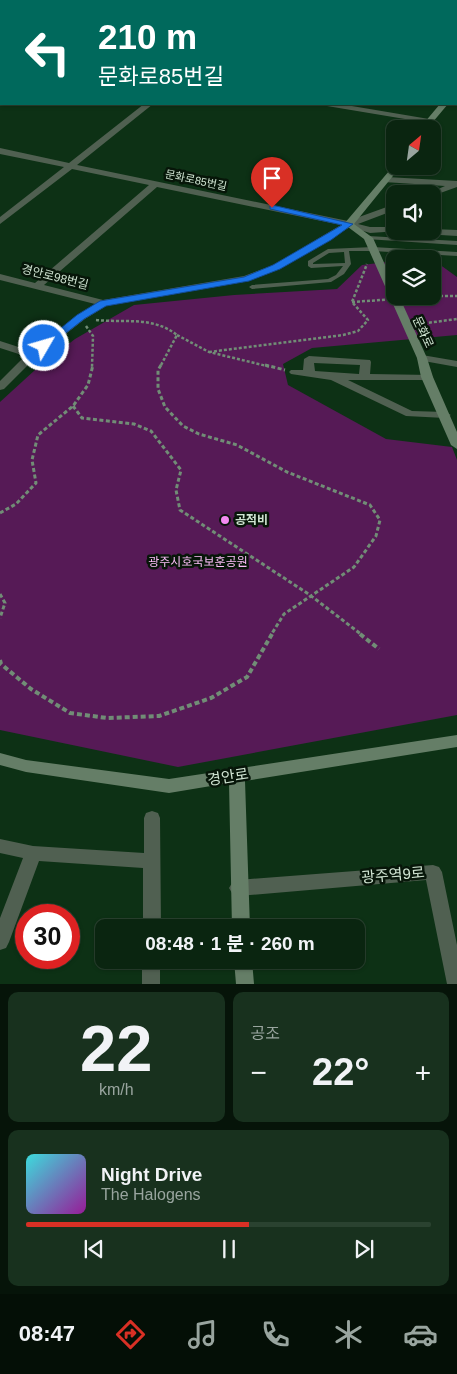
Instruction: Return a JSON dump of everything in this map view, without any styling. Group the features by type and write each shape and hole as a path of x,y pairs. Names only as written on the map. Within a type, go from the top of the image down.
{"street":[{"path":"0,221 148,105"},
{"path":"333,105 423,120"},
{"path":"430,120 443,105"},
{"name":"문화로85번길","path":"0,151 370,230 386,230"},
{"path":"349,224 391,175"},
{"path":"387,180 457,185"},
{"name":"문화로85번길","path":"37,286 156,184"},
{"path":"441,191 457,185"},
{"name":"경안로98번길","path":"0,386 6,374 80,317 103,303 246,279 277,267 349,224 386,210"},
{"name":"문화로","path":"349,224 368,238 422,358 426,377 445,415 457,445"},
{"path":"441,228 457,224"},
{"path":"441,232 457,233"},
{"name":"경안로98번길","path":"0,277 103,303"},
{"path":"0,344 32,355"},
{"path":"422,358 457,364"},
{"path":"309,374 309,359 366,362 364,377"},
{"path":"295,372 331,377 426,377"},
{"path":"331,377 410,414 445,415"},
{"name":"경안로","path":"0,759 26,766 169,786 457,741"},
{"path":"237,776 238,888 240,919"},
{"path":"152,818 152,919"},
{"path":"0,846 33,853 152,861"},
{"path":"0,942 33,853"},
{"name":"광주역9로","path":"238,888 433,872 456,984"},
{"path":"151,984 152,969"},
{"path":"244,969 245,984"}],"lane":[{"path":"368,238 457,243"},
{"path":"348,264 311,266 310,262 328,251 346,250 373,249 457,254"},
{"path":"252,287 328,281 338,277 348,264 349,259 346,250"}],"path":[{"path":"352,302 373,249"},
{"path":"352,302 457,296"},
{"path":"209,352 343,335 358,331 368,320 352,302"},
{"path":"80,317 113,322 152,323 166,327 209,352 295,372"},
{"path":"0,513 16,504 36,483 32,460 38,435 73,406 79,395 88,385 94,360 93,336 80,317"},
{"path":"406,326 457,319"},
{"path":"0,660 1,664 31,689 70,713 107,718 159,716 211,698 247,677 284,614 354,567 376,536 380,520 370,505 286,472 237,445 199,434 183,426 165,407 158,389 158,370 177,335"},
{"path":"73,406 82,418 134,424 150,431 180,470 176,490 180,510 310,595 379,649"},
{"path":"0,594 5,603 0,618"}],"green space":[{"name":"광주시호국보훈공원","path":"386,262 386,305 441,305 441,265 457,277 457,335 312,348 283,364 288,385 386,439 452,447 457,460 457,715 178,767 0,730 0,402 35,370 75,339 134,305 234,295 337,289 362,265"}],"place":[{"name":"공적비","path":"225,520"}],"route":[{"path":"44,346 80,317 103,303 246,279 277,267 349,224 272,208"}]}
